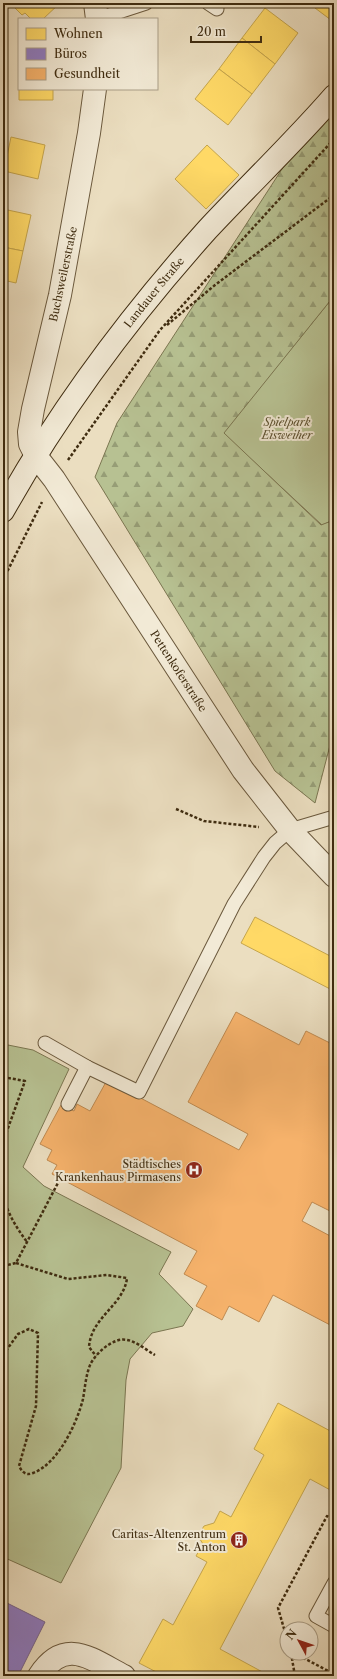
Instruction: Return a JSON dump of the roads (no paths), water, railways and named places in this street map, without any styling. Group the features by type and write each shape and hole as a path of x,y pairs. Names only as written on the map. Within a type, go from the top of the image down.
{"street":[{"path":"96,3 97,18"},
{"name":"Buchsweilerstraße","path":"36,456 30,444 29,432 60,295 89,134 95,90"},
{"name":"Landauer Straße","path":"3,511 67,406 107,350 156,289 208,230 334,96"},
{"name":"Pettenkoferstraße","path":"36,456 54,479 243,770 290,830 334,876"},
{"path":"39,1676 46,1665 56,1657 65,1654 81,1653 124,1676"}],"lane":[{"path":"100,18 146,3"},
{"path":"45,1043 87,1067 138,1092 234,904 264,857 275,842 290,830 334,817"},
{"path":"68,1104 87,1067"},
{"path":"334,1582 316,1616 334,1626"}],"place":[{"name":"Städtisches Krankenhaus Pirmasens","path":"194,1170"},
{"name":"Caritas-Altenzentrum St. Anton","path":"239,1540"}],"park label":[{"name":"Spielpark Eisweiher","path":"287,428"}]}
